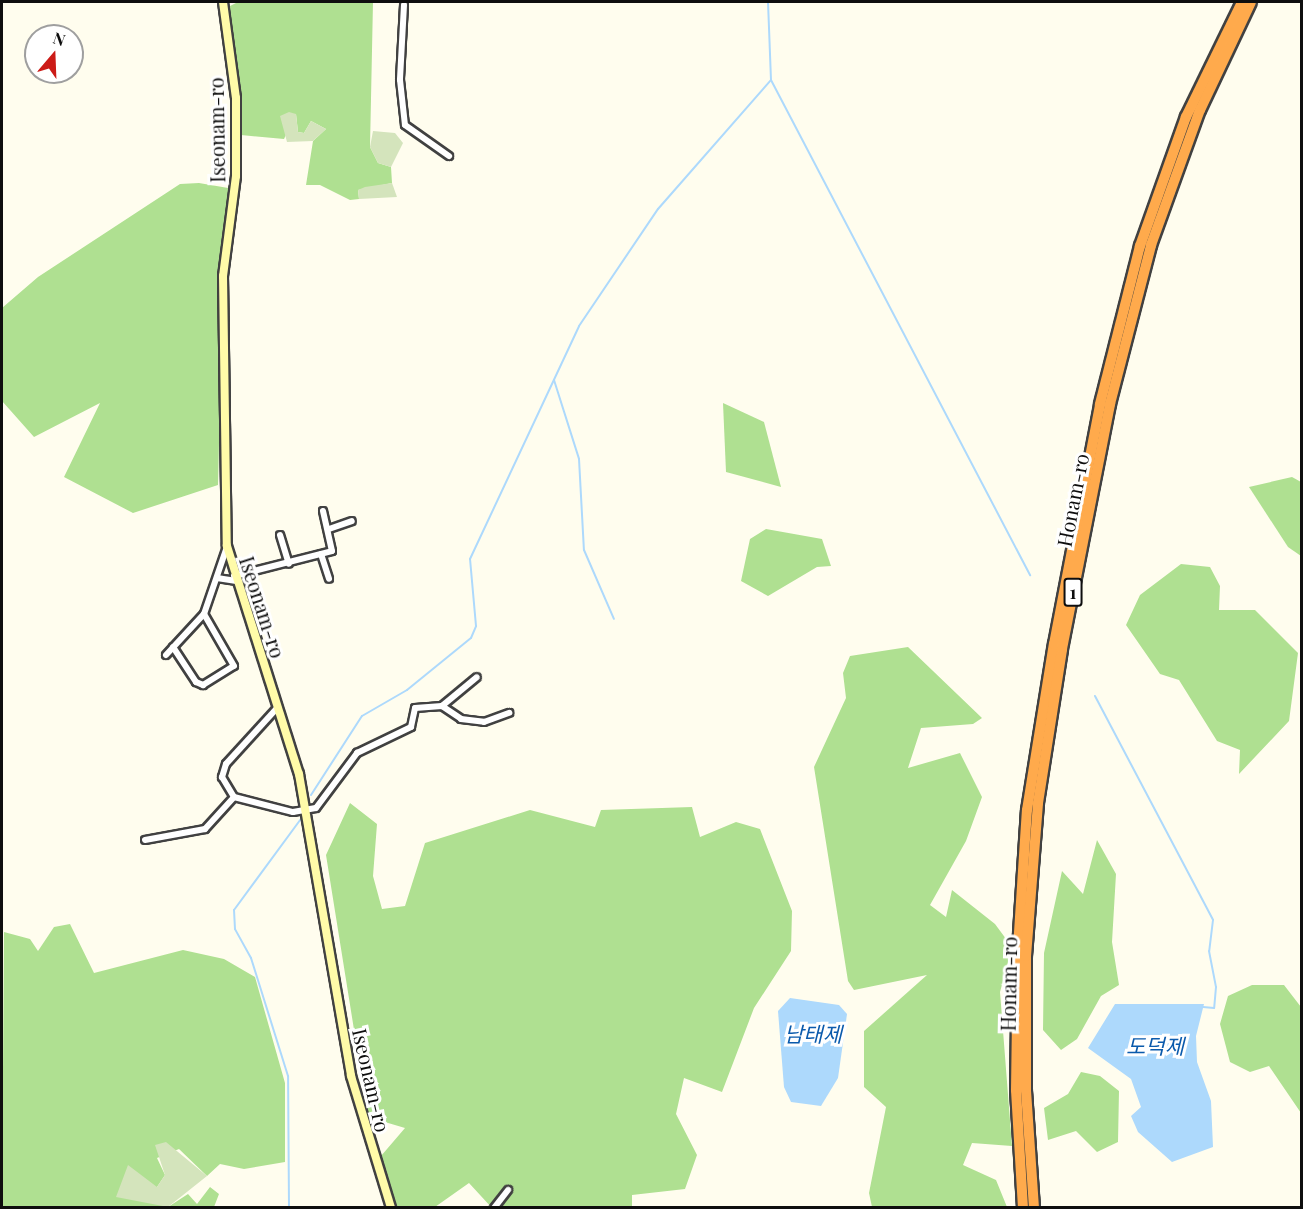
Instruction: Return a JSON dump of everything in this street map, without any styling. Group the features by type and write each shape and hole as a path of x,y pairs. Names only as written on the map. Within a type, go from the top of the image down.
{"highway":[{"name":"Honam-ro","path":"1023,1208 1018,948 1027,810 1060,609 1100,404 1140,246 1186,117 1242,2"},
{"name":"Honam-ro","path":"1034,1208 1026,1090 1026,956 1038,803 1060,661 1110,404 1151,245 1200,110 1251,2"},
{"path":"1019,1208 1022,1190"}],"main road":[{"name":"Iseonam-ro","path":"223,2 236,98 236,176 223,276 227,546 234,579 278,707 308,808 351,1076 391,1208"}],"street":[{"path":"404,5 400,80 405,125 449,156"},
{"path":"217,578 234,579 289,564 321,554 334,546 323,511"},
{"path":"329,529 352,521"},
{"path":"280,535 289,564"},
{"path":"166,655 204,614 227,546"},
{"path":"321,554 329,579"},
{"path":"173,647 196,682 203,685 234,666 204,614"},
{"path":"278,707 226,764 222,777 234,797 293,812 315,808 357,753 411,727 415,708 441,706 477,677"},
{"path":"441,706 461,719 484,722 509,713"},
{"path":"145,840 204,829 234,797"},
{"path":"494,1208 508,1190"}],"green space":[{"path":"238,2 373,2 370,147 378,163 391,167 392,183 358,190 359,199 350,200 320,185 306,185 313,141 326,129 311,121 304,133 298,132 296,114 284,139 241,135 228,7"},
{"path":"289,112 296,114 298,132 304,133 311,121 326,129 313,141 287,142 280,116"},
{"path":"373,131 395,133 403,143 391,167 378,163 370,147"},
{"path":"199,183 234,189 223,276 218,485 133,513 64,477 100,403 34,437 2,401 2,308 38,277 180,184"},
{"path":"392,183 397,197 359,199 358,190"},
{"path":"723,403 764,422 781,487 726,472"},
{"path":"1292,477 1301,482 1301,556 1288,547 1249,487"},
{"path":"766,529 822,539 831,566 817,567 768,596 741,581 750,539"},
{"path":"1181,564 1210,567 1220,586 1219,610 1255,610 1298,653 1289,721 1239,774 1240,750 1217,741 1179,680 1160,674 1126,625 1140,595"},
{"path":"908,647 982,718 973,724 921,728 908,768 960,753 982,797 966,841 930,905 946,917 952,890 995,924 1012,947 1000,992 1012,1146 972,1143 963,1165 996,1180 1007,1207 872,1207 869,1193 886,1107 864,1087 864,1031 927,975 854,990 848,981 814,767 846,698 843,673 850,656"},
{"path":"350,803 377,824 373,876 382,909 405,906 425,843 530,810 595,827 601,810 692,807 700,837 736,822 760,829 792,911 791,951 754,1008 722,1092 684,1078 676,1114 697,1155 685,1189 632,1195 632,1207 492,1208 469,1183 435,1207 397,1207 381,1156 405,1128 368,1117 326,855"},
{"path":"1097,840 1116,874 1112,942 1119,985 1101,996 1077,1039 1061,1050 1043,1030 1044,953 1062,871 1083,894"},
{"path":"70,924 94,973 183,950 224,959 255,977 285,1083 285,1162 244,1169 220,1164 207,1176 179,1149 157,1158 165,1175 157,1187 168,1207 188,1194 197,1204 210,1187 219,1194 214,1207 2,1208 4,932 30,939 38,951 54,927"},
{"path":"1252,985 1284,985 1301,1007 1301,1113 1269,1066 1250,1072 1230,1062 1220,1024 1228,996"},
{"path":"1081,1072 1100,1076 1119,1091 1118,1142 1097,1152 1076,1131 1048,1140 1044,1108 1068,1094"},
{"path":"166,1142 207,1176 168,1207 116,1197 128,1165 157,1187 165,1175 155,1145"}],"water":[{"name":"남태제","path":"790,998 839,1005 847,1014 838,1078 821,1106 791,1102 784,1087 778,1011"},
{"name":"도덕제","path":"1115,1004 1204,1004 1196,1036 1197,1062 1211,1101 1213,1147 1172,1162 1138,1132 1131,1116 1141,1107 1131,1079 1088,1048"}],"waterway":[{"path":"311,795 362,716 407,690 471,638 476,626 470,559 579,326 658,209 771,80 768,2"},
{"path":"771,80 1030,575"},
{"path":"554,380 579,459 584,550 614,619"},
{"path":"1095,696 1213,920 1209,951 1216,987 1214,1008 1203,1007"},
{"path":"289,1208 288,1076 251,958 235,929 234,910 300,820"}]}
